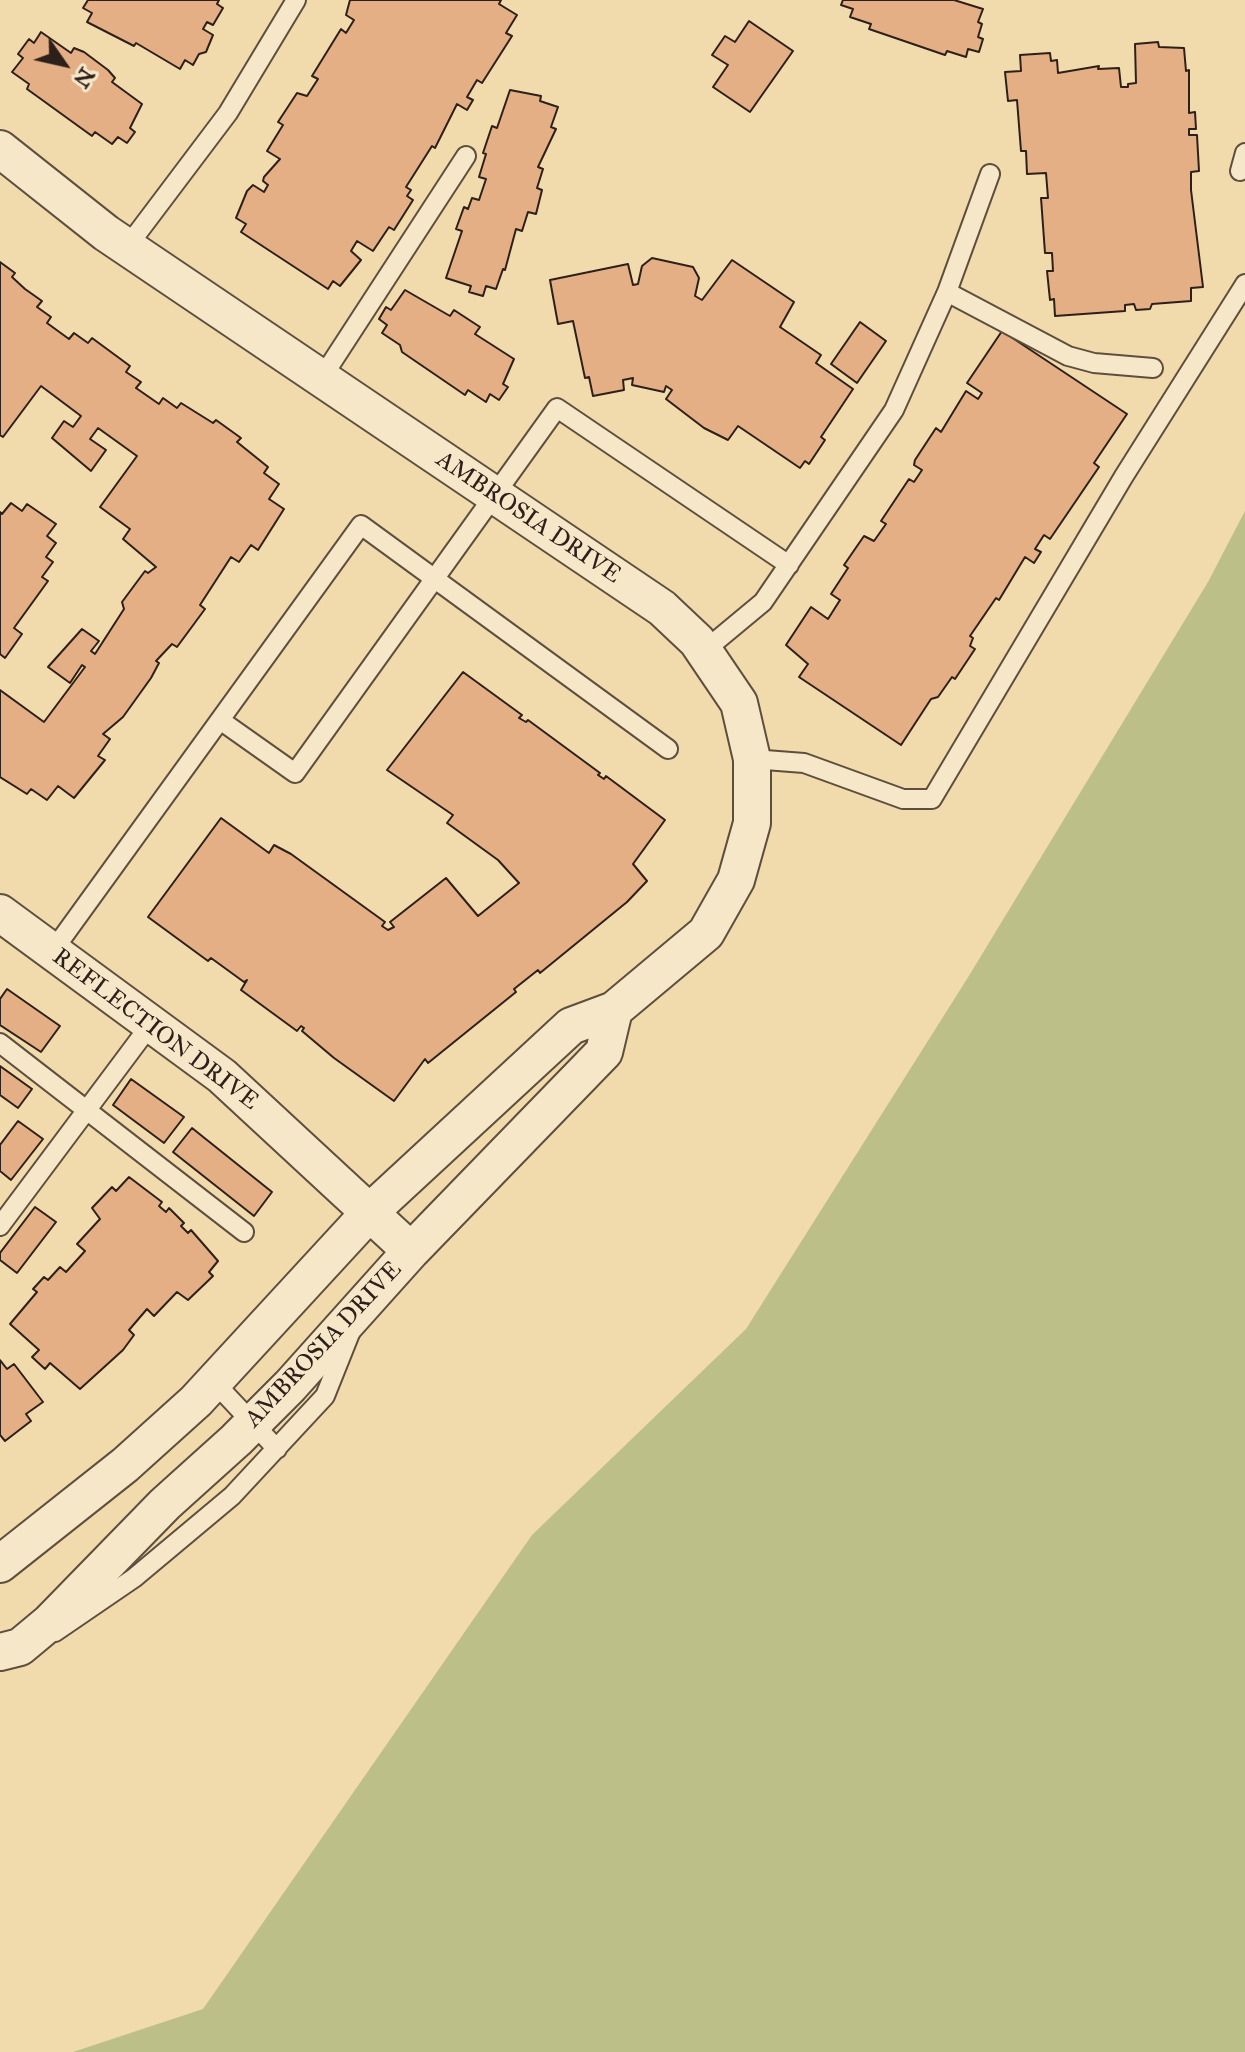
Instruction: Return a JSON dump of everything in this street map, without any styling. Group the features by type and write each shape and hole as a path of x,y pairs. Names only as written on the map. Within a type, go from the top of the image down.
{"street":[{"name":"AMBROSIA DRIVE","path":"0,149 127,247 662,608 704,651 739,703 752,759 752,823 736,880 706,933 614,1010 571,1026 371,1211 214,1382 125,1465 0,1564"},
{"name":"REFLECTION DRIVE","path":"0,913 222,1076 411,1251"},
{"name":"AMBROSIA DRIVE","path":"10,1650 50,1622 165,1504 264,1436 290,1386 359,1308 604,1052 614,1010"}],"lane":[{"path":"127,247 228,113 296,0"},
{"path":"321,379 466,156"},
{"path":"704,651 763,602 894,410 947,292 990,174"},
{"path":"752,759 804,763 903,799 932,799 1124,476 1245,284"},
{"path":"947,292 1068,356 1094,363 1153,368"},
{"path":"220,720 295,773 557,408 789,565"},
{"path":"52,952 361,525 668,749"},
{"path":"0,1226 151,1024"},
{"path":"0,1043 88,1108 244,1232"},
{"path":"214,1382 264,1436"}],"green space":[{"path":"1245,511 1245,2052 73,2052 203,2009 532,1535 746,1329 967,979 1208,582"}],"building":[{"path":"88,0 219,0 217,4 223,8 213,25 207,22 203,29 213,35 206,52 199,54 193,65 185,60 180,69 136,43 134,46 87,22 92,13 83,8"},
{"path":"350,0 501,0 499,4 517,15 506,33 512,36 482,83 477,80 467,97 473,100 467,110 457,104 435,148 432,146 406,187 411,190 407,196 413,200 394,230 389,227 373,251 357,241 351,251 361,260 340,286 333,281 328,289 241,232 246,224 236,218 247,191 253,185 264,192 268,185 263,181 264,177 280,159 267,151 283,125 278,122 297,93 307,96 318,79 312,76 341,29 346,33 354,20 346,15"},
{"path":"843,0 954,0 983,9 978,22 982,24 978,37 983,39 979,52 968,49 966,57 947,51 945,55 869,29 871,24 850,17 853,9 841,5"},
{"path":"749,21 793,51 750,112 713,87 728,65 712,55 725,36 735,42"},
{"path":"41,32 71,53 74,48 84,52 108,70 115,78 112,82 142,104 130,128 135,132 127,143 118,137 112,144 95,132 92,136 27,89 29,84 12,72 23,58 18,54 29,39 34,43"},
{"path":"1158,42 1159,47 1184,48 1186,71 1189,70 1189,113 1195,112 1196,129 1189,129 1189,135 1197,135 1199,171 1191,172 1191,190 1203,287 1191,288 1191,301 1152,304 1150,309 1136,310 1134,304 1125,305 1125,311 1055,316 1047,271 1053,271 1052,253 1045,253 1041,198 1048,198 1046,173 1027,174 1026,151 1021,151 1017,100 1008,101 1005,72 1021,71 1020,55 1050,53 1051,61 1057,60 1058,73 1099,66 1098,69 1119,68 1121,87 1128,87 1128,84 1136,83 1135,44"},
{"path":"510,90 541,96 540,101 558,107 551,127 556,129 538,167 543,169 537,188 542,190 536,214 528,212 522,231 516,229 505,270 496,289 486,286 483,296 469,292 471,286 446,278 462,231 456,229 464,207 468,209 472,198 479,200 486,179 479,177 486,154 483,153 492,126 497,128"},
{"path":"652,258 693,267 699,278 695,296 702,300 732,260 794,302 780,327 821,355 816,363 853,389 821,437 825,440 809,464 805,461 800,468 738,426 728,440 704,428 666,399 672,390 666,386 664,392 632,385 633,378 623,380 624,390 593,396 589,377 585,378 573,321 558,324 550,280 628,264 633,285 638,284 642,266"},
{"path":"0,262 15,273 12,277 42,301 37,307 51,317 47,323 69,339 74,333 88,343 92,338 130,366 126,372 141,382 136,388 159,404 163,398 177,408 181,403 213,423 216,420 241,438 237,442 268,467 264,473 279,484 269,499 284,509 258,550 251,545 239,562 231,557 200,605 205,609 177,647 172,644 156,661 159,663 151,678 123,717 103,734 110,739 98,756 105,760 74,798 58,786 47,800 31,789 27,794 0,777 0,690 44,722 85,667 82,665 70,683 48,667 82,629 99,641 91,651 95,654 124,609 122,602 145,571 148,573 156,567 123,539 130,529 100,507 137,456 98,428 90,439 106,450 91,471 52,438 64,421 73,427 81,416 41,386 3,437 0,435"},
{"path":"405,290 450,316 454,310 480,327 475,334 514,359 503,384 508,387 499,400 490,394 486,402 468,390 465,395 402,352 400,345 382,333 387,325 379,319 386,307 391,310"},
{"path":"860,322 886,341 857,383 831,364"},
{"path":"1002,331 1127,414 1094,463 1099,467 1050,539 1044,535 1035,549 1041,552 1034,563 1025,557 999,600 996,598 970,636 973,638 970,646 975,649 955,679 952,677 938,697 931,699 901,745 799,677 808,664 786,645 811,607 828,619 840,600 831,594 848,568 844,565 864,536 874,541 886,524 881,521 909,479 914,482 922,470 914,465 915,460 936,428 941,432 966,391 978,399 982,393 967,383"},
{"path":"11,503 22,511 27,504 56,524 47,536 56,543 46,557 53,562 42,577 48,581 14,628 22,634 5,658 0,654 0,512 2,514"},
{"path":"463,672 522,715 519,718 528,720 600,773 598,775 604,779 606,776 665,820 633,864 647,881 627,902 540,973 538,970 514,989 516,992 428,1063 425,1059 394,1101 334,1058 302,1031 304,1028 301,1026 297,1031 241,990 247,980 244,982 211,958 208,961 148,917 221,818 269,853 274,845 291,854 385,922 382,926 388,930 394,927 390,922 446,878 478,916 519,883 498,860 447,823 453,815 387,770"},
{"path":"7,989 60,1026 41,1052 0,1025 0,999"},
{"path":"0,1066 32,1089 18,1108 0,1095"},
{"path":"131,1079 184,1117 164,1143 113,1105"},
{"path":"18,1121 43,1139 11,1180 0,1171 0,1145"},
{"path":"192,1128 272,1192 254,1216 173,1152"},
{"path":"129,1177 162,1202 159,1206 166,1212 169,1208 184,1223 181,1226 188,1233 191,1230 218,1261 209,1272 213,1276 188,1300 177,1292 154,1316 147,1309 129,1330 134,1335 123,1350 80,1389 50,1363 45,1369 32,1357 39,1350 10,1324 37,1292 33,1289 44,1277 48,1280 60,1267 66,1272 85,1251 77,1244 100,1219 92,1208 112,1187 116,1191"},
{"path":"35,1207 56,1222 17,1273 0,1260 0,1253"},
{"path":"0,1360 7,1369 14,1364 43,1402 26,1414 31,1421 5,1441 0,1435"}]}
